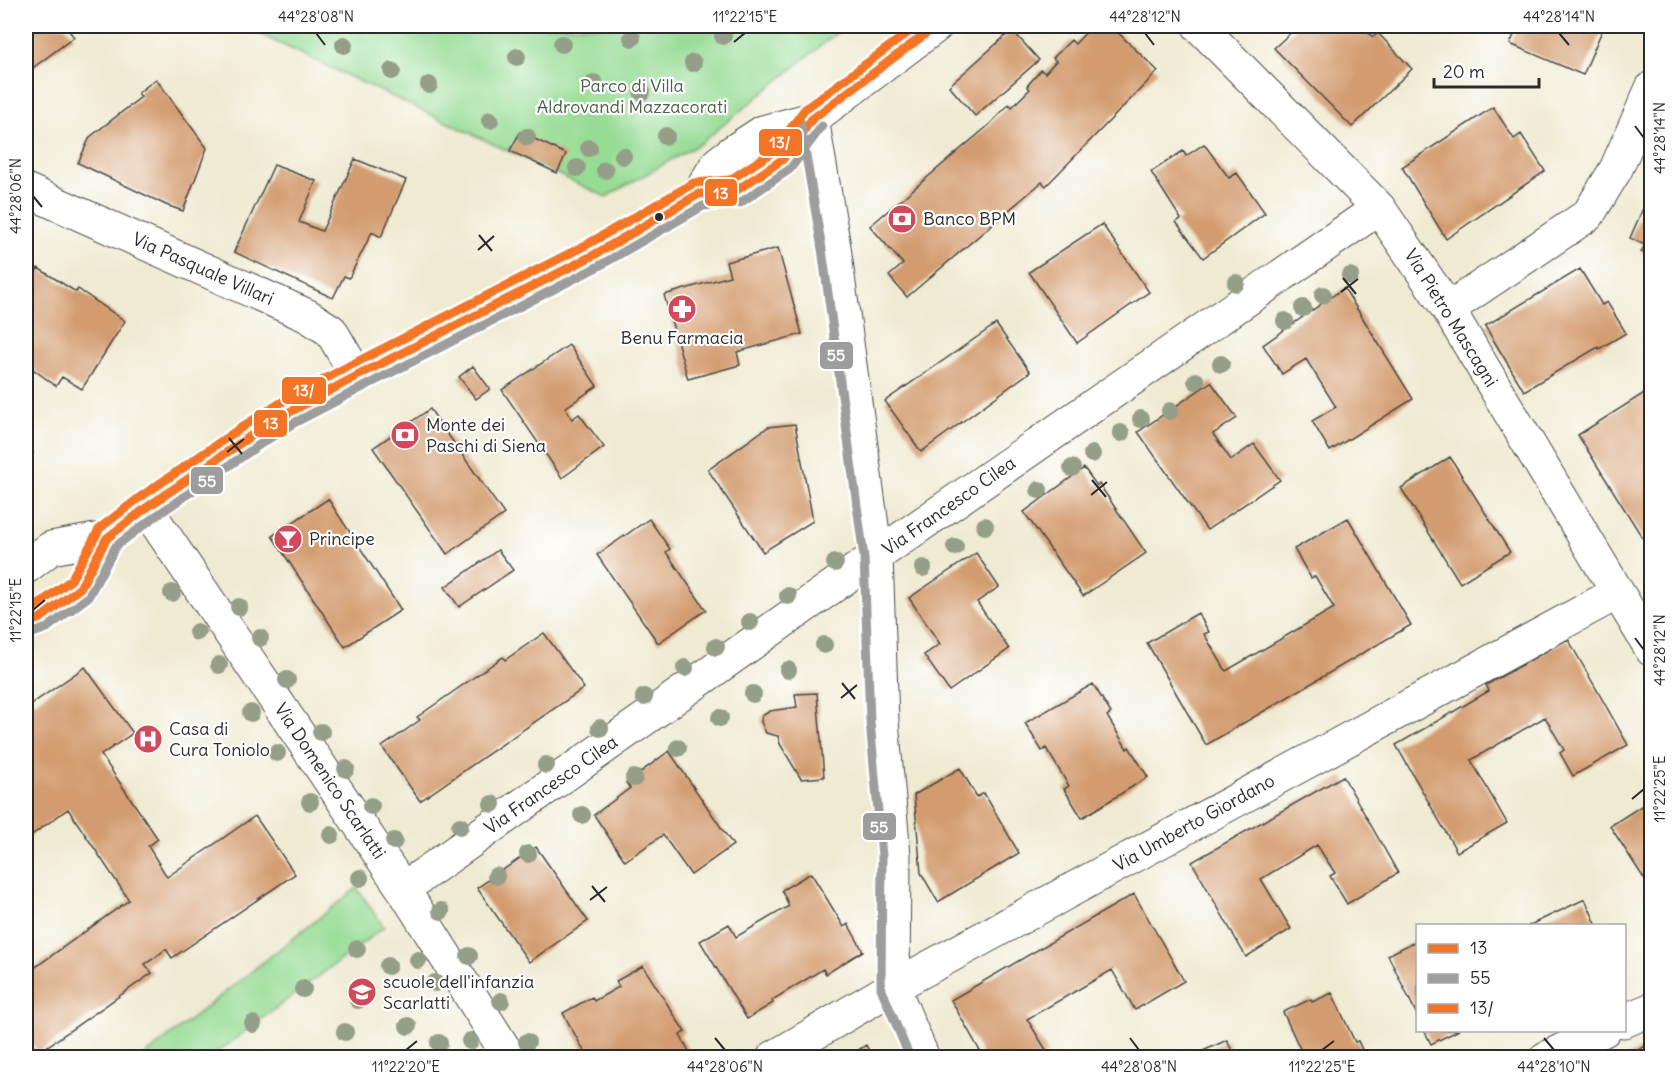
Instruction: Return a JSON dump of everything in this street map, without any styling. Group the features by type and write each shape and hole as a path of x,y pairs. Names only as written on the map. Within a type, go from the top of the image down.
{"street":[{"path":"26,623 41,618 80,588 107,538 146,508 252,435 357,376 594,255 699,194 734,192 782,160 812,119 936,26"},
{"name":"Via Pietro Mascagni","path":"1199,26 1379,208 1448,309 1652,650"},
{"path":"1448,309 1588,215 1616,169 1652,88"},
{"path":"812,119 834,247 876,556 882,721 894,856 893,987 923,1058"},
{"name":"Via Pasquale Villari","path":"26,190 308,316 331,331 357,376"},
{"name":"Via Francesco Cilea","path":"403,889 876,556 1379,208"},
{"name":"Via Domenico Scarlatti","path":"146,508 403,889 510,1058"},
{"path":"26,567 51,548 107,538"},
{"name":"Via Umberto Giordano","path":"773,1058 893,987 1617,593"},
{"path":"1626,1020 1652,1009"},
{"path":"1546,1058 1600,1032"}],"green space":[{"name":"Parco di Villa Aldrovandi Mazzacorati","path":"242,26 845,26 701,143 606,197"},
{"path":"357,888 384,927 211,1057 143,1057"}],"building":[{"path":"26,26 65,26 74,37 26,73"},
{"path":"1092,26 1111,26 1158,71 1046,186 1042,182 907,297 889,276 903,264 870,226 989,125 1009,104 1012,107 1030,89 1027,86 1041,70 1045,73 1056,61 1053,58 1071,40 1075,44"},
{"path":"1298,26 1361,26 1373,37 1378,33 1412,69 1352,127 1274,48"},
{"path":"1518,26 1604,26 1583,75 1510,44"},
{"path":"1012,30 1039,60 975,116 949,86"},
{"path":"156,79 207,148 183,211 78,163 90,137 141,97 138,93"},
{"path":"1493,107 1514,139 1521,134 1545,171 1446,239 1402,167"},
{"path":"520,132 566,154 557,173 510,151"},
{"path":"1204,144 1229,178 1237,173 1265,213 1203,258 1176,222 1181,219 1151,172 1183,151 1186,156"},
{"path":"355,159 406,180 381,237 372,232 349,278 344,276 333,298 234,252 274,165 316,181 299,222 322,231"},
{"path":"1652,188 1652,257 1641,252 1645,245 1630,238"},
{"path":"1102,224 1149,292 1077,343 1029,272"},
{"path":"778,248 802,334 737,352 740,365 688,379 664,295 730,276 726,262"},
{"path":"38,268 76,292 78,289 125,321 82,389 62,377 56,386 26,364 26,286"},
{"path":"1580,269 1602,305 1607,302 1626,333 1524,391 1485,326"},
{"path":"1344,288 1413,399 1330,451 1312,421 1336,407 1306,359 1282,374 1263,345"},
{"path":"996,324 1030,372 921,452 885,401"},
{"path":"569,345 597,386 565,408 572,419 579,414 604,447 562,478 502,390"},
{"path":"473,366 490,389 476,399 459,377"},
{"path":"1211,382 1237,418 1213,434 1231,460 1254,444 1280,480 1207,530 1138,432"},
{"path":"1652,388 1652,553 1578,435"},
{"path":"430,409 504,514 447,554 373,448"},
{"path":"795,424 813,521 763,552 708,470 768,427"},
{"path":"26,447 33,453 26,460"},
{"path":"1450,457 1510,552 1460,583 1401,488"},
{"path":"1084,468 1097,486 1099,484 1146,553 1083,596 1024,512"},
{"path":"328,499 401,610 345,647 272,536"},
{"path":"1348,518 1411,625 1206,745 1147,643 1198,613 1209,632 1204,634 1226,671 1334,608 1315,576 1311,578 1294,549"},
{"path":"649,519 670,549 666,552 706,610 658,643 597,555"},
{"path":"498,550 513,570 459,607 445,587"},
{"path":"976,553 999,587 977,602 1009,649 949,691 924,655 940,644 909,598"},
{"path":"544,633 584,688 420,801 382,747 420,720 417,717 503,657 505,660"},
{"path":"1568,639 1628,745 1573,776 1560,753 1564,750 1545,717 1471,760 1507,823 1457,852 1396,745 1489,691 1486,685"},
{"path":"85,667 133,733 101,755 158,839 148,846 167,877 255,816 295,874 172,958 166,949 145,964 152,973 38,1053 26,1035 26,974 129,900 68,809 26,839 26,708"},
{"path":"1093,684 1111,713 1107,716 1127,749 1129,747 1148,777 1082,818 1064,789 1069,786 1046,748 1042,751 1025,723"},
{"path":"817,693 824,777 801,779 780,744 778,736 766,733 761,722 762,716 770,711 797,707 795,694"},
{"path":"669,751 733,845 691,875 663,835 625,861 594,815 630,788 626,783"},
{"path":"960,768 977,797 984,793 1019,853 938,902 921,873 914,795"},
{"path":"1343,776 1398,873 1347,904 1330,876 1335,873 1317,845 1261,879 1291,929 1246,957 1192,862"},
{"path":"1652,799 1652,891 1610,826"},
{"path":"536,847 588,921 529,962 477,888"},
{"path":"811,873 844,927 848,924 863,951 826,974 823,969 772,1000 773,1003 747,1019 700,941 729,924 736,937 789,906 782,890"},
{"path":"1134,894 1184,981 1135,1010 1112,970 1027,1019 1048,1053 1039,1058 984,1058 951,1000"},
{"path":"1585,899 1596,924 1532,924"},
{"path":"1416,941 1416,1013 1388,955"},
{"path":"643,966 685,1032 680,1035 689,1051 679,1058 588,1058 563,1013 592,997 594,1001 619,987 616,981"},
{"path":"1332,993 1355,1042 1358,1041 1366,1058 1292,1058 1302,1053 1283,1012 1311,999 1312,1002"},
{"path":"1425,1032 1455,1032 1431,1044"},
{"path":"1227,1040 1235,1058 1206,1058 1203,1051"},
{"path":"1652,1043 1652,1058 1622,1058"},
{"path":"866,1045 873,1058 846,1058"},
{"path":"38,1053 41,1058 31,1058"}],"transit line":[{"name":"13/","path":"26,611 35,607 71,580 100,528 139,498 245,425 351,365 588,244 694,183 730,180 774,151 805,109 917,26"},
{"name":"13","path":"26,623 41,618 80,588 107,538 146,508 252,435 357,376 594,255 699,194 734,192 782,160 812,119 936,26"},
{"name":"55","path":"800,121 822,249 864,557 870,721 882,856 881,988 910,1058"},
{"name":"55","path":"30,634 47,628 88,597 116,546 259,445 294,423 599,266 703,206 740,203 790,169 822,126"}],"place":[{"name":"Banco BPM","path":"902,219"},
{"name":"Benu Farmacia","path":"682,309"},
{"name":"Monte dei Paschi di Siena","path":"405,435"},
{"name":"Principe","path":"288,539"},
{"name":"Casa di Cura Toniolo","path":"148,739"},
{"name":"scuole dell'infanzia Scarlatti","path":"362,992"}]}
